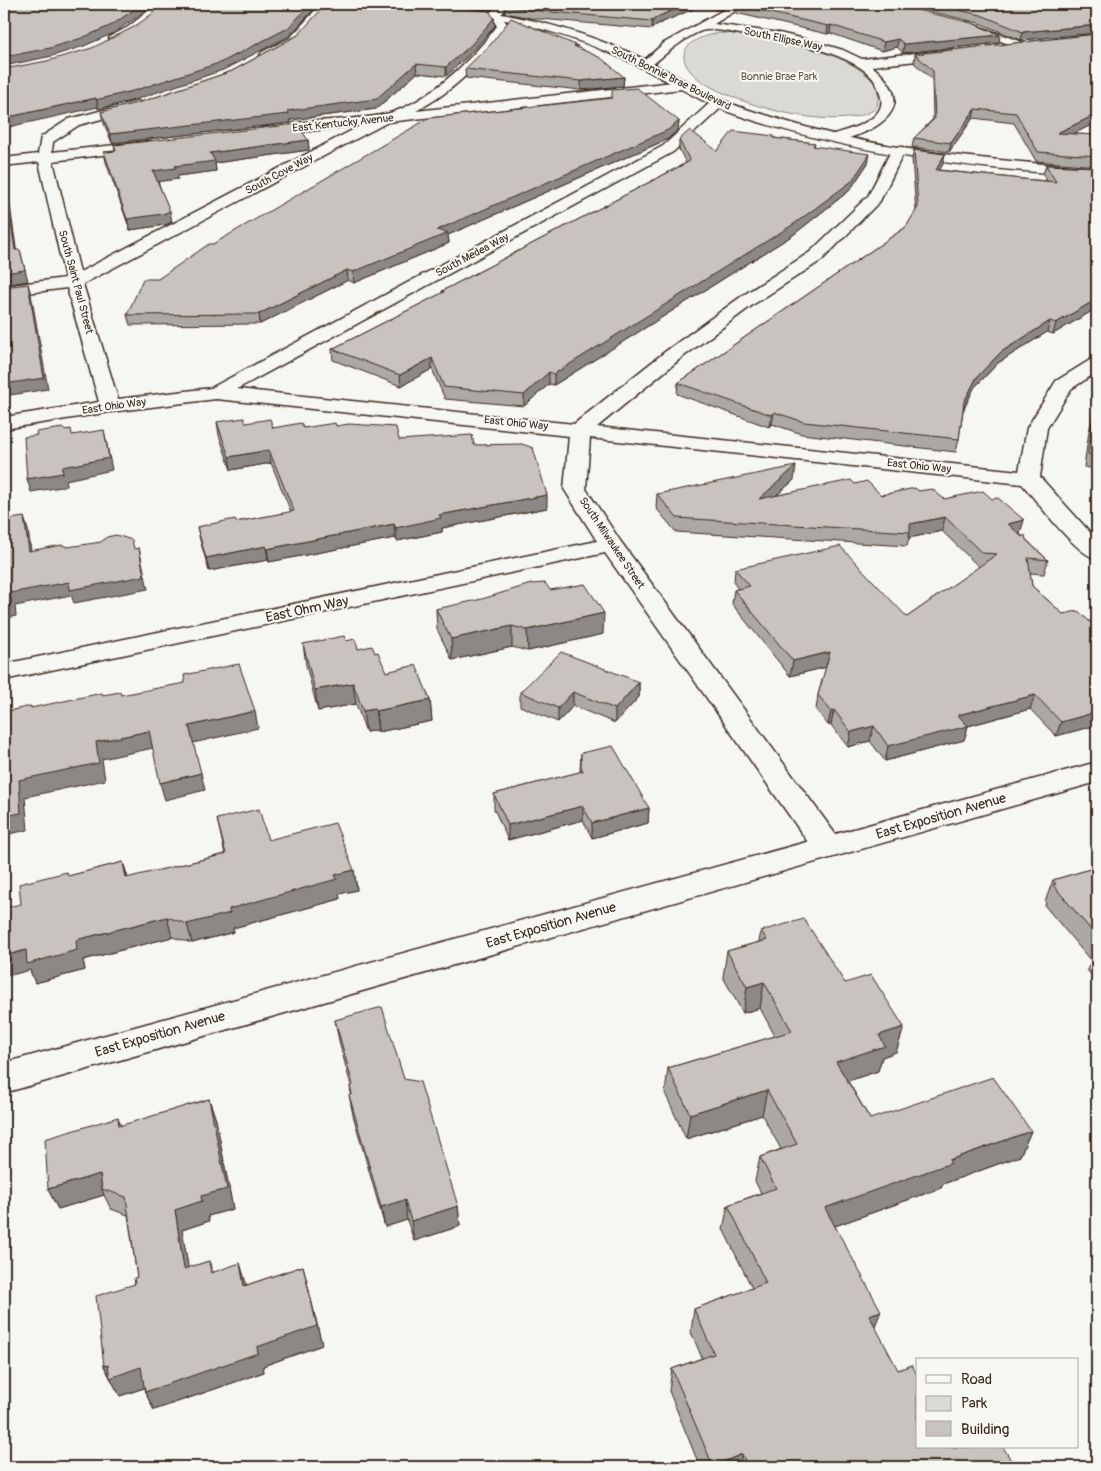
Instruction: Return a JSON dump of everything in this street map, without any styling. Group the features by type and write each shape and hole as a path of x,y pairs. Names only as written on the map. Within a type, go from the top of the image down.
{"street":[{"path":"107,42 132,30 162,4"},
{"path":"253,62 294,40 327,4"},
{"name":"South Bonnie Brae Boulevard","path":"394,4 494,14 612,49 718,103 766,120 835,138 898,150 1016,166 1097,172"},
{"path":"494,14 506,4"},
{"path":"645,65 668,45 742,4"},
{"name":"South Cove Way","path":"4,291 74,282 384,118 416,105 457,75 488,46 503,26 494,14"},
{"path":"956,22 1025,45 995,48"},
{"name":"South Ellipse Way","path":"704,26 791,39 832,50 862,63 886,86 888,103 885,113 875,122 835,138"},
{"path":"862,63 960,52"},
{"name":"East Kentucky Avenue","path":"246,134 682,85"},
{"path":"44,157 46,140 74,122 149,102"},
{"name":"South Medea Way","path":"216,393 668,149 718,103"},
{"path":"4,162 169,143"},
{"path":"580,430 673,355 748,300 816,256 875,198 898,150"},
{"name":"South Saint Paul Street","path":"44,157 74,282 110,406"},
{"path":"1097,364 1063,386 1038,428 1029,478 1082,539 1097,552"},
{"name":"East Ohio Way","path":"4,424 110,406 216,393 1029,478"},
{"name":"South Milwaukee Street","path":"580,430 575,489 611,545 828,847"},
{"name":"East Ohm Way","path":"4,672 611,545"},
{"name":"East Exposition Avenue","path":"4,1078 1097,772"}],"green space":[{"name":"Bonnie Brae Park","path":"723,33 760,37 805,46 847,62 863,72 877,87 877,107 861,115 839,119 813,117 757,106 710,86 695,76 687,67 684,58 685,51 689,45 704,36"}],"building":[{"path":"4,4 142,4 112,25 82,38 50,48 4,57"},
{"path":"161,4 311,4 288,28 222,62 133,91 4,118 4,69 47,61 92,48 134,27 152,14"},
{"path":"326,4 420,4 489,11 494,18 471,45 446,67 416,64 376,99 287,111 289,114 110,134 101,112 144,101 232,71 298,35"},
{"path":"506,4 687,4 652,21 530,10"},
{"path":"892,4 972,23 1000,35 904,44 898,39 884,42 831,25 828,26 736,5"},
{"path":"933,4 1097,4 1097,25 1023,32 981,15"},
{"path":"511,18 578,46 574,46 601,58 624,77 581,81 465,69 491,44"},
{"path":"1097,34 1097,114 1057,133 1097,135 1097,156 1038,152 1016,113 975,109 951,143 914,138 935,118 933,71 915,54"},
{"path":"637,88 679,121 668,130 437,230 448,233 353,272 347,270 259,314 127,315 143,279 158,279 209,244 213,244 429,118 612,98 612,90"},
{"path":"297,124 308,140 210,153 215,161 153,171 170,211 163,214 127,219 104,152 116,151 114,145"},
{"path":"690,130 717,151 733,131 774,136 773,138 815,143 813,146 870,154 852,181 794,224 554,374 549,372 524,395 444,387 432,358 400,375 332,349 444,292 442,291 690,161 679,140"},
{"path":"914,150 945,154 936,170 1022,179 1056,182 1046,165 1097,167 1097,299 1056,323 1050,321 1001,352 977,377 964,402 959,439 804,422 774,412 771,415 678,383 906,227 918,207"},
{"path":"4,162 15,250 20,250 25,270 4,273"},
{"path":"28,284 44,378 4,384 4,287"},
{"path":"1097,408 1097,456 1088,454"},
{"path":"244,418 246,423 270,419 273,428 301,423 303,428 335,423 336,426 349,424 396,427 399,440 472,435 474,445 522,444 533,448 547,495 439,515 441,518 396,528 394,524 267,549 266,546 206,558 197,527 235,519 236,522 294,511 269,450 229,457 217,422"},
{"path":"63,428 64,430 71,429 72,435 104,430 109,458 62,467 63,473 27,479 24,437 37,435 36,432"},
{"path":"796,466 759,499 851,480 855,484 867,481 881,495 915,488 919,491 932,489 944,499 983,491 992,499 998,498 1024,520 1008,524 1022,537 1025,535 1026,540 1048,560 1028,558 1032,586 1063,614 1078,611 1097,628 1097,712 1061,722 1035,695 958,715 968,726 888,746 874,726 851,732 834,710 831,711 818,695 830,652 793,661 734,590 750,586 735,569 840,546 907,617 997,554 982,553 945,517 910,524 910,532 677,518 657,494"},
{"path":"24,517 29,551 62,545 68,547 101,542 107,537 116,535 132,540 134,549 139,548 144,576 70,590 69,582 10,593 12,603 4,605 4,520"},
{"path":"545,583 550,590 585,584 604,613 527,630 512,626 451,639 436,609 482,599 531,584"},
{"path":"344,636 346,641 355,639 358,649 372,646 375,653 378,652 386,672 416,665 430,700 376,711 375,709 363,711 353,683 315,690 303,644"},
{"path":"561,652 639,682 615,709 573,692 558,708 520,692"},
{"path":"239,664 255,711 189,726 201,773 160,783 149,731 96,742 99,763 19,780 21,813 4,816 4,712 102,693 103,695 120,692 121,695 185,683 184,675"},
{"path":"613,746 649,808 592,823 583,806 508,825 494,794 583,771 581,767 581,753"},
{"path":"259,809 268,840 335,823 354,870 335,875 337,879 229,909 230,913 187,924 167,917 76,940 77,950 27,964 26,950 4,956 4,908 21,904 19,884 67,872 68,876 123,862 126,878 226,854 217,819"},
{"path":"1097,867 1097,937 1053,885 1056,884 1053,880"},
{"path":"804,919 845,983 871,975 904,1027 879,1035 885,1046 836,1062 870,1119 993,1077 1031,1131 949,1160 951,1163 825,1208 881,1311 869,1315 898,1370 912,1365 916,1373 916,1448 1004,1448 1015,1467 748,1467 742,1454 713,1466 672,1369 714,1354 694,1309 766,1283 728,1205 776,1188 760,1157 797,1144 767,1090 690,1114 668,1068 792,1031 764,982 747,987 727,951 767,940 761,931"},
{"path":"382,1007 404,1079 420,1082 458,1206 411,1221 405,1200 381,1207 349,1095 352,1094 350,1086 353,1085 335,1020"},
{"path":"209,1099 227,1189 201,1196 202,1201 175,1210 184,1269 209,1261 211,1273 240,1263 244,1286 303,1266 317,1326 257,1347 258,1353 145,1392 141,1367 110,1378 108,1365 104,1366 96,1296 135,1284 134,1278 137,1277 126,1197 102,1189 100,1174 48,1189 45,1139 118,1117 119,1126"}]}
